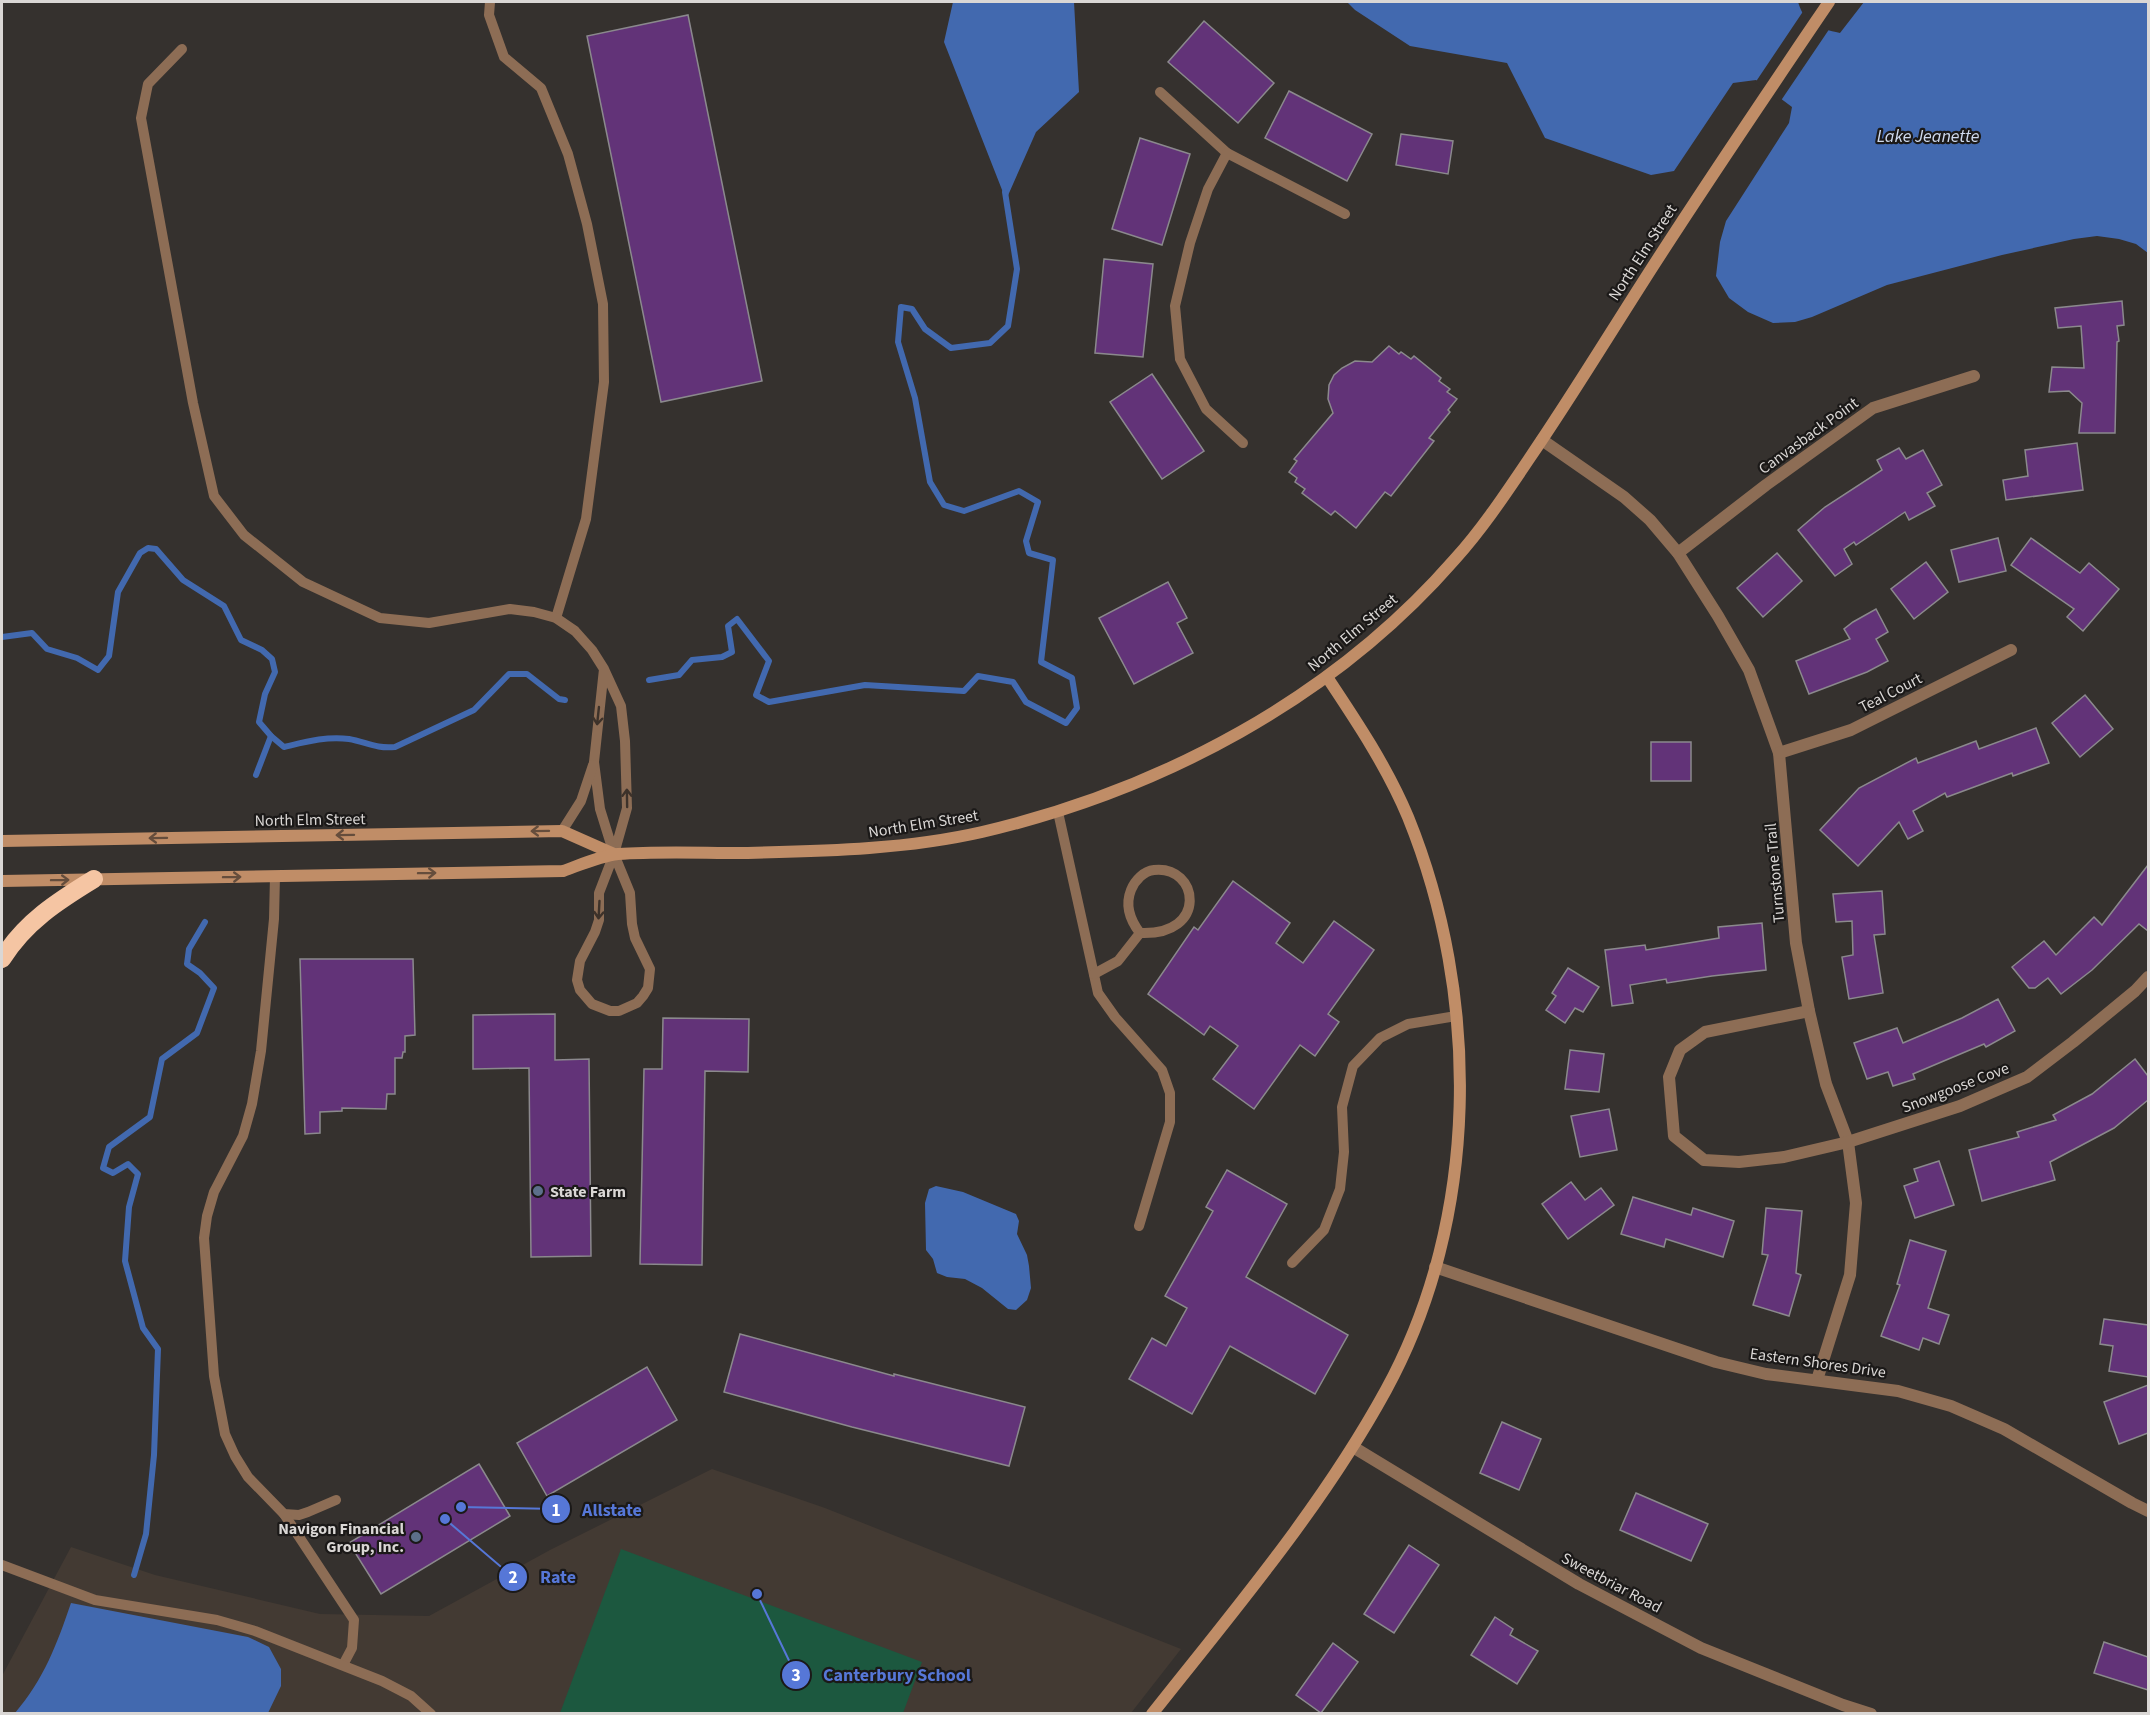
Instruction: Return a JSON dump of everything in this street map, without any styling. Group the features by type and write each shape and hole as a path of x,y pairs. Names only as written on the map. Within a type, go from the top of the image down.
{"highway":[{"path":"2,959 35,918 63,897 94,879"}],"main road":[{"name":"North Elm Street","path":"2,881 562,870 614,854 808,852 867,849 977,833 1058,812 1139,782 1195,756 1271,714 1327,677 1383,632 1456,558 1498,505 1542,440 1689,210 1827,4"},
{"path":"1152,1713 1280,1552 1319,1499 1387,1389 1411,1340 1435,1267 1455,1170 1460,1056 1444,933 1426,866 1408,817 1364,731 1327,677"},
{"name":"North Elm Street","path":"2,841 562,831 614,854"}],"street":[{"name":"Canvasback Point","path":"1678,553 1766,485 1873,408 1974,376"},
{"name":"Turnstone Trail","path":"1542,440 1624,496 1650,520 1678,553 1718,615 1749,670 1779,753 1796,943 1809,1011 1827,1084 1848,1142 1856,1203 1850,1275 1817,1380"},
{"name":"Teal Court","path":"1779,753 1851,730 2011,650"},
{"name":"Snowgoose Cove","path":"1809,1011 1705,1032 1680,1050 1669,1077 1674,1136 1704,1160 1739,1162 1784,1157 1848,1142 1960,1106 2027,1077 2135,991 2148,977"},
{"name":"Eastern Shores Drive","path":"1435,1267 1716,1362 1766,1374 1898,1391 1951,1406 2004,1429 2148,1511"},
{"name":"Sweetbriar Road","path":"1353,1447 1579,1584 1701,1648 1871,1713"}],"lane":[{"path":"490,2 489,15 504,57 541,88 568,154 587,224 603,304 604,382 586,519 556,618"},
{"path":"182,49 148,84 141,118 193,404 214,496 244,535 303,582 380,618 429,623 510,609 534,612 556,618 575,631 592,650 604,669 621,706 625,741 627,808 614,854 599,893 599,920 577,970 580,990 585,998 592,1004 610,1011 629,1008 637,1003 648,988 650,969 635,938 630,892 614,854 600,809 594,762"},
{"path":"1160,92 1227,153 1345,214"},
{"path":"1227,153 1208,189 1190,243 1175,306 1180,359 1206,409 1243,443"},
{"path":"562,831 585,792 594,762 604,669"},
{"path":"1058,812 1098,993 1115,1017 1162,1070 1170,1093 1170,1122 1139,1226"},
{"path":"1094,974 1118,961 1140,933 1158,932 1172,928 1181,922 1188,910 1190,898 1181,878 1171,872 1149,871 1140,876 1132,886 1128,898 1130,915 1140,933"},
{"path":"275,876 274,919 261,1051 252,1104 243,1136 214,1192 204,1238 214,1376 225,1434 248,1477 284,1514 354,1620 352,1648 343,1665"},
{"path":"1292,1263 1324,1230 1340,1189 1344,1152 1342,1107 1353,1066 1380,1038 1408,1024 1456,1016"},
{"path":"284,1514 299,1515 336,1500"},
{"path":"2,1565 95,1600 217,1620 246,1628 381,1681 411,1696 431,1713"}],"shaded area":[{"path":"712,1469 825,1508 1181,1649 1131,1713 2,1714 2,1676 71,1547 155,1575 320,1614 429,1616 550,1550"}],"green space":[{"path":"621,1549 922,1662 903,1713 560,1713"}],"water":[{"path":"953,2 1074,2 1079,92 1036,132 1006,200 944,42"},
{"name":"Lake Jeanette","path":"1347,2 1798,2 1804,16 1813,24 1840,33 1864,2 2148,2 2148,253 2136,244 2119,239 2097,236 2074,239 1887,285 1812,317 1795,322 1773,323 1748,312 1729,298 1716,276 1720,242 1726,221 1789,123 1792,107 1756,80 1733,83 1674,171 1651,175 1545,138 1507,63 1410,46 1355,10"},
{"path":"936,1186 963,1192 1016,1214 1019,1221 1017,1234 1027,1255 1031,1288 1027,1300 1016,1310 1008,1309 982,1288 965,1279 947,1277 937,1273 933,1259 926,1250 925,1203 929,1189"},
{"path":"71,1603 248,1637 269,1647 281,1669 281,1686 268,1713 15,1713 49,1661"}],"pier":[{"path":"1804,10 1818,25 1830,28 1780,102 1755,83"}],"building":[{"path":"688,15 762,381 661,402 587,36"},
{"path":"1204,21 1274,83 1238,123 1168,62"},
{"path":"1289,91 1372,134 1347,181 1265,138"},
{"path":"1401,134 1453,141 1448,174 1396,165"},
{"path":"1140,138 1190,154 1162,245 1112,229"},
{"path":"1104,259 1153,264 1143,357 1095,353"},
{"path":"2122,301 2124,325 2117,326 2119,341 2117,342 2115,433 2079,433 2082,403 2069,391 2049,392 2052,367 2084,368 2081,326 2058,328 2055,308"},
{"path":"1389,346 1399,354 1401,352 1411,359 1414,356 1441,378 1439,381 1450,389 1447,392 1457,399 1448,410 1450,412 1429,438 1434,441 1391,496 1385,492 1356,528 1335,511 1331,515 1302,493 1305,489 1295,482 1297,478 1289,472 1297,461 1294,459 1333,413 1328,399 1329,385 1334,375 1355,361 1372,362"},
{"path":"1152,374 1204,451 1162,479 1110,402"},
{"path":"2077,443 2083,490 2006,500 2003,480 2028,476 2025,450"},
{"path":"1899,448 1906,459 1923,450 1942,485 1927,493 1935,506 1909,520 1905,512 1856,545 1854,542 1844,549 1852,564 1835,576 1798,530 1825,507 1882,470 1877,460"},
{"path":"1998,538 2006,571 1959,582 1951,550"},
{"path":"2031,538 2080,573 2089,563 2119,589 2083,631 2067,617 2074,609 2011,565"},
{"path":"1777,553 1802,581 1763,617 1737,588"},
{"path":"1926,562 1948,592 1914,619 1891,589"},
{"path":"1168,582 1187,618 1177,623 1193,653 1134,684 1099,618"},
{"path":"1876,609 1888,632 1876,639 1888,661 1867,672 1809,694 1796,661 1850,639 1844,629"},
{"path":"2085,695 2113,729 2080,757 2052,723"},
{"path":"2036,728 2049,763 2013,776 2012,773 1947,797 1945,793 1913,811 1923,831 1908,839 1899,822 1858,866 1820,830 1859,788 1916,758 1918,763 1976,741 1979,749"},
{"path":"1651,742 1691,742 1691,781 1651,781"},
{"path":"2148,865 2148,931 2139,924 2092,970 2061,994 2048,978 2035,988 2029,988 2012,967 2044,941 2056,955 2094,917 2102,925"},
{"path":"1233,881 1290,923 1276,943 1303,963 1334,921 1374,950 1328,1014 1339,1022 1315,1056 1300,1045 1254,1109 1213,1079 1238,1046 1210,1026 1204,1035 1148,994 1194,927 1198,930"},
{"path":"1882,891 1885,934 1874,935 1883,993 1849,999 1842,957 1853,955 1852,921 1836,922 1833,894"},
{"path":"1762,923 1766,970 1667,983 1666,979 1630,985 1633,1003 1612,1006 1605,950 1645,945 1646,950 1719,938 1718,927"},
{"path":"300,959 413,959 415,1035 405,1036 405,1052 402,1058 395,1058 395,1094 387,1094 386,1109 342,1108 342,1111 320,1112 320,1133 305,1134"},
{"path":"1568,968 1599,987 1583,1012 1575,1008 1565,1023 1546,1010 1556,996 1552,993"},
{"path":"1998,999 2015,1031 1986,1047 1984,1044 1913,1074 1915,1079 1893,1086 1888,1072 1867,1079 1854,1043 1897,1028 1903,1043 1962,1018"},
{"path":"555,1014 555,1060 589,1059 591,1256 531,1257 529,1068 473,1069 473,1015"},
{"path":"663,1018 749,1019 748,1072 705,1071 702,1265 640,1264 644,1069 662,1069"},
{"path":"1570,1050 1604,1054 1599,1092 1565,1089"},
{"path":"2135,1059 2148,1076 2148,1100 2114,1128 2050,1162 2055,1180 1982,1201 1969,1150 2019,1137 2017,1132 2056,1120 2053,1115 2092,1094"},
{"path":"1609,1109 1617,1150 1580,1157 1571,1116"},
{"path":"1939,1161 1954,1205 1915,1218 1904,1186 1918,1181 1914,1169"},
{"path":"1227,1170 1287,1204 1246,1277 1348,1335 1315,1394 1230,1346 1192,1414 1129,1379 1152,1338 1166,1346 1187,1308 1165,1296 1213,1211 1206,1207"},
{"path":"1571,1182 1585,1200 1601,1188 1614,1205 1568,1239 1542,1204"},
{"path":"1633,1197 1691,1215 1693,1208 1734,1221 1723,1257 1666,1239 1664,1247 1621,1234"},
{"path":"1766,1208 1802,1211 1796,1273 1801,1275 1789,1316 1753,1305 1768,1255 1762,1254"},
{"path":"1910,1240 1946,1251 1928,1308 1949,1315 1939,1344 1923,1338 1919,1350 1881,1336 1900,1285 1897,1284"},
{"path":"2104,1319 2148,1325 2148,1377 2109,1371 2113,1346 2100,1344"},
{"path":"740,1334 894,1376 894,1374 1025,1407 1009,1466 724,1392"},
{"path":"647,1367 677,1420 547,1496 517,1443"},
{"path":"2148,1385 2148,1433 2119,1444 2104,1402"},
{"path":"1502,1422 1541,1439 1519,1490 1480,1473"},
{"path":"479,1464 510,1516 381,1594 349,1543"},
{"path":"1636,1493 1708,1524 1691,1561 1620,1530"},
{"path":"1409,1545 1439,1565 1394,1633 1364,1614"},
{"path":"1495,1617 1513,1629 1510,1635 1538,1651 1517,1684 1471,1655"},
{"path":"2104,1642 2148,1657 2148,1690 2094,1673"},
{"path":"1333,1643 1358,1662 1321,1713 1296,1695"}],"waterway":[{"path":"649,680 679,675 692,660 722,657 732,652 728,626 737,619 769,661 756,695 769,702 865,685 964,691 978,676 1013,682 1026,702 1066,723 1077,708 1072,678 1041,662 1053,560 1029,553 1026,541 1038,502 1019,491 964,511 944,505 930,482 915,398 898,342 901,307 912,309 925,329 951,348 990,343 1008,326 1017,269 1005,192"},
{"path":"2,637 32,633 47,649 77,658 98,670 109,656 118,592 140,553 148,548 156,549 183,580 224,606 241,640 262,650 272,659 275,672 265,694 259,722 284,747 332,738 395,747 474,710 509,674 527,674 559,699 565,700"},
{"path":"256,775 271,736"},
{"path":"134,1575 146,1534 154,1455 158,1349 143,1328 125,1261 129,1207 138,1174 128,1164 113,1173 103,1168 109,1147 150,1117 162,1059 197,1033 214,988 200,973 187,964 189,949 205,922"}],"place":[{"name":"State Farm","path":"538,1191"},
{"name":"Allstate","path":"461,1507"},
{"name":"Rate","path":"445,1519"},
{"name":"Navigon Financial Group, Inc.","path":"416,1537"},
{"name":"Canterbury School","path":"757,1594"}]}
